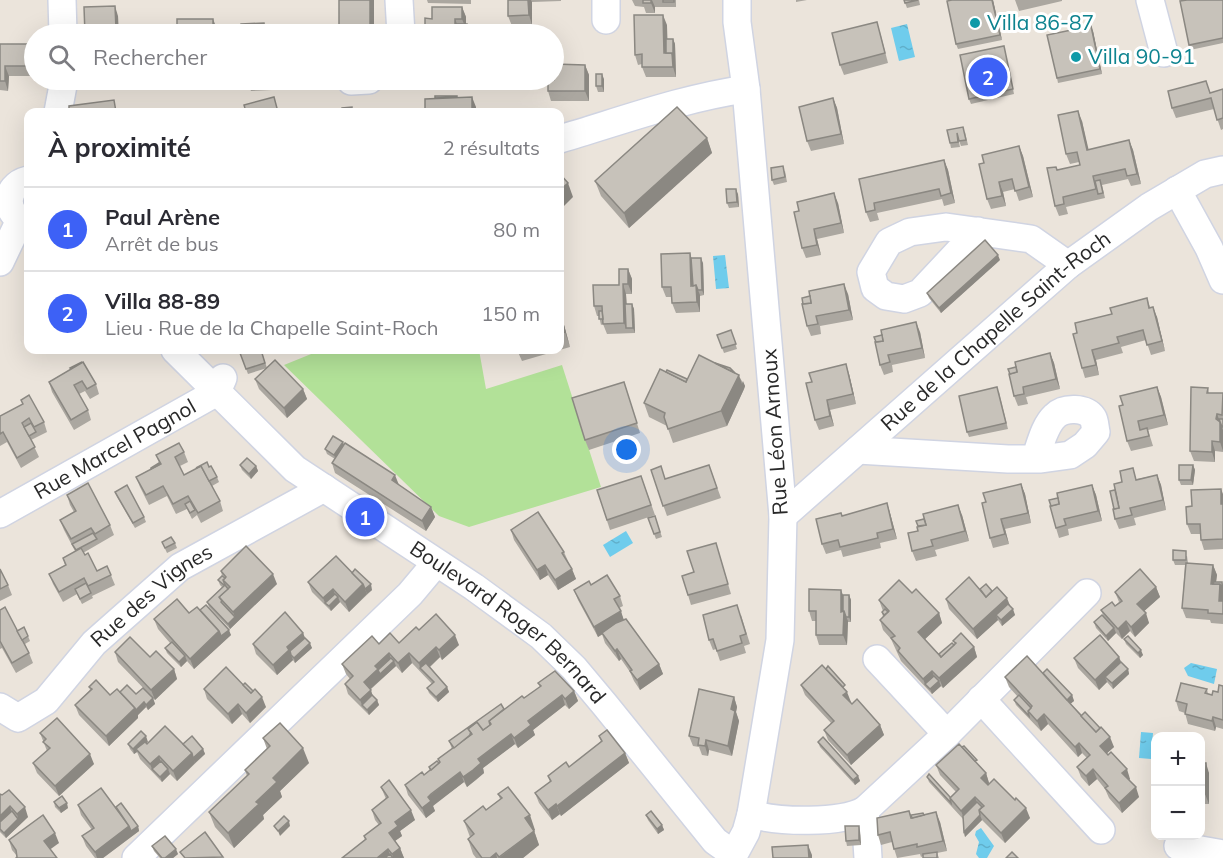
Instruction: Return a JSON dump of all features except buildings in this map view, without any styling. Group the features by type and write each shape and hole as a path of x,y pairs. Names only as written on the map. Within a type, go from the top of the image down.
{"street":[{"path":"62,0 63,24"},
{"path":"399,0 400,24"},
{"name":"Rue Léon Arnoux","path":"732,856 746,832 751,814 780,640 783,571 783,516 746,89 737,22 737,0"},
{"path":"1150,0 1164,53"},
{"path":"564,138 673,106 746,89"},
{"path":"59,108 62,90"},
{"name":"Rue de la Chapelle Saint-Roch","path":"783,516 1068,265 1149,207 1205,174 1223,170"},
{"path":"1177,190 1209,248 1223,280"},
{"path":"0,262 17,201"},
{"path":"978,231 1030,238 1068,265"},
{"name":"Boulevard Roger Bernard","path":"180,354 220,385 296,469 474,586 541,636 574,668 715,841 732,856"},
{"name":"Rue Marcel Pagnol","path":"0,514 220,385"},
{"path":"858,450 1035,459"},
{"name":"Rue des Vignes","path":"0,707 18,718 46,701 94,643 180,567 324,488"},
{"path":"136,858 410,594 436,563"},
{"path":"751,814 795,820 843,817 857,815 865,810 947,734 1087,593"},
{"path":"877,659 947,734"},
{"path":"981,699 1101,830"},
{"path":"865,810 868,858"},
{"path":"1178,846 1223,854"}],"green space":[{"path":"311,354 480,354 486,389 562,365 601,487 469,527 439,516 284,365"}],"water":[{"path":"907,24 915,57 899,61 891,28"},
{"path":"725,255 729,288 716,289 713,256"},
{"path":"626,531 633,543 610,557 603,545"},
{"path":"1191,663 1217,669 1214,684 1188,676 1184,668"},
{"path":"1141,732 1151,733 1151,759 1139,758"},
{"path":"981,828 994,846 987,858 979,858 976,854 979,842 975,835 976,831"}],"place":[{"name":"Villa 86-87","path":"975,23"},
{"name":"Villa 90-91","path":"1076,57"},
{"name":"Villa 88-89","path":"988,77"},
{"name":"Paul Arène","path":"365,517"}]}
